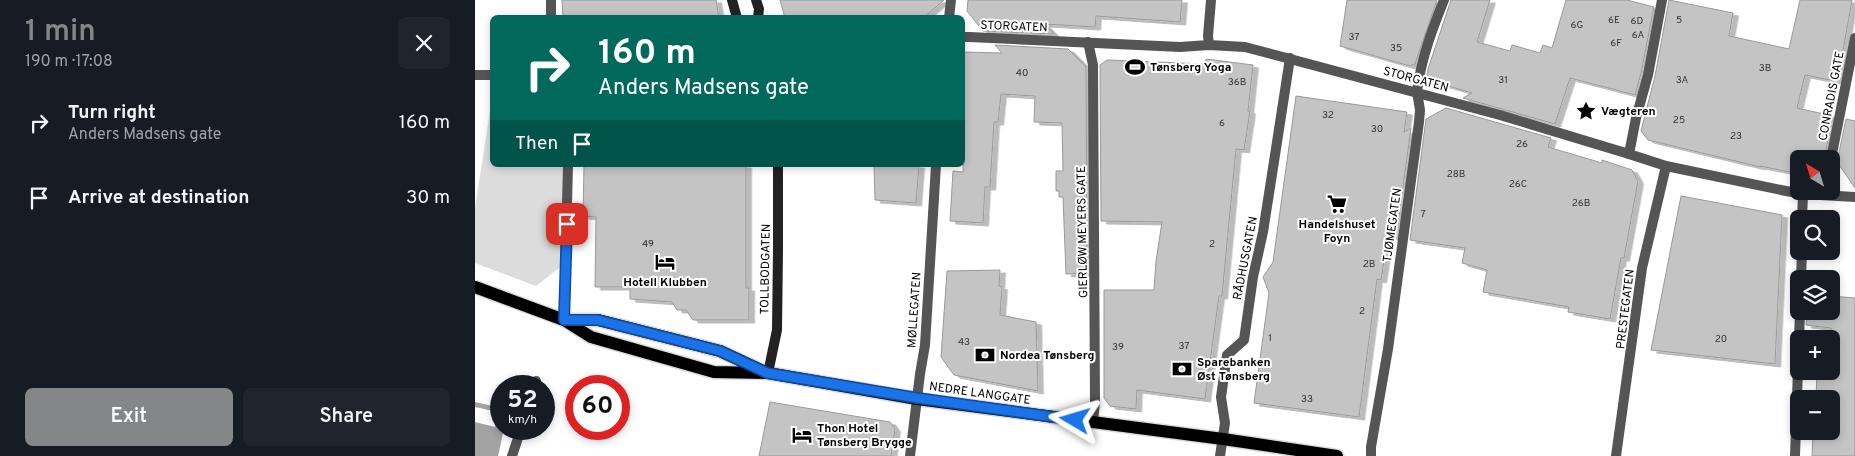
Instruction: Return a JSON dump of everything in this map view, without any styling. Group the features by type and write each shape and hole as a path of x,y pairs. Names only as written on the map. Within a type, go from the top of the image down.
{"main road":[{"path":"731,0 735,15"},
{"path":"756,0 759,9 758,15"},
{"name":"TOLLBODGATEN","path":"767,373 777,330 778,167"},
{"name":"NEDRE LANGGATE","path":"475,288 564,320 591,337 714,372 767,373 917,398 1223,439 1273,451 1337,456"},
{"name":"NEDRE LANGGATE","path":"564,320 598,320 720,351 767,373"}],"street":[{"path":"551,0 551,15"},
{"path":"949,15 951,0"},
{"path":"1209,46 1211,0"},
{"name":"TJØMEGATEN","path":"1371,456 1388,349 1419,122 1420,110 1417,92 1420,69 1427,44 1444,0"},
{"path":"1629,154 1635,118 1648,75 1662,0"},
{"name":"STORGATEN","path":"966,37 1180,47 1245,47 1417,92 1666,166 1790,191"},
{"name":"CONRADIS GATE","path":"1833,150 1855,38"},
{"name":"GIERLØW MEYERS GATE","path":"1088,42 1093,65 1095,344 1093,422"},
{"name":"RÅDHUSGATEN","path":"1220,456 1225,423 1221,397 1227,355 1244,340 1290,58"},
{"path":"475,75 490,74"},
{"name":"PRESTEGATEN","path":"1616,456 1642,268 1666,166"},
{"path":"564,320 568,167"},
{"name":"MØLLEGATEN","path":"910,456 925,345 936,167"},
{"name":"STORGATEN","path":"1840,195 1855,197"},
{"path":"1795,456 1800,320"},
{"path":"512,456 517,440"}],"shaded area":[{"path":"490,111 490,167 566,167 563,265 536,286 475,263 475,208"},
{"path":"475,402 490,405 490,440 502,440 498,456 475,456"}],"pier":[{"path":"475,407 490,410 490,426 475,422"}],"building":[{"path":"562,0 716,0 718,15 563,15"},
{"path":"780,0 944,0 926,15 784,15"},
{"path":"968,0 1182,0 1180,22 1096,16 1095,27 1044,24 1054,34 983,31 967,11"},
{"path":"1347,0 1437,0 1415,64 1410,66 1340,46"},
{"path":"1451,0 1490,0 1477,42 1510,51 1512,45 1540,53 1543,45 1552,48 1566,0 1627,0 1654,7 1635,95 1570,78 1555,124 1463,98 1472,93 1431,81 1427,75"},
{"path":"1669,0 1733,13 1729,36 1789,49 1800,0 1852,0 1841,62 1835,81 1805,75 1797,108 1833,116 1826,150 1790,150 1790,172 1760,167 1648,140 1641,131 1655,76"},
{"path":"995,45 1068,49 1086,67 1087,273 1066,274 1063,197 1059,197 1059,191 1056,191 1056,171 1063,171 1062,123 1034,122 1035,96 1001,94 998,122 994,122 990,187 985,187 983,223 950,221 953,171 963,172 963,167 965,167 965,52 1002,53"},
{"path":"1206,59 1253,65 1248,111 1250,111 1244,150 1236,149 1222,296 1219,296 1205,399 1137,390 1136,409 1110,406 1104,398 1104,290 1154,290 1162,222 1101,221 1100,65 1107,60 1205,64"},
{"name":"Handelshuset Foyn","path":"1296,96 1407,112 1404,132 1411,128 1396,238 1388,236 1381,280 1377,279 1359,417 1254,403 1269,293 1263,277 1273,262"},
{"path":"1446,108 1551,138 1548,147 1602,163 1602,160 1632,170 1638,181 1624,258 1621,258 1610,319 1568,312 1569,307 1483,292 1487,270 1462,263 1465,248 1410,240 1426,119"},
{"path":"1846,119 1855,121 1855,188 1840,166 1840,150"},
{"path":"584,167 746,167 746,288 749,288 749,320 693,320 686,310 677,310 672,302 630,299 630,287 595,287 596,217 583,216"},
{"path":"874,167 919,167 916,203 875,200"},
{"path":"1681,196 1782,215 1775,364 1651,350"},
{"path":"1000,270 999,286 1002,287 1000,315 1036,322 1038,391 954,375 941,357 947,271"},
{"path":"1840,297 1855,298 1855,456 1812,456 1813,440 1840,440 1840,390 1816,390 1817,380 1840,380 1840,330 1806,325 1806,320 1840,320"},
{"name":"Thon Hotel Tønsberg Brygge","path":"770,402 890,422 895,429 891,456 759,456"}],"place":[{"name":"Tønsberg Yoga","path":"1135,67"},
{"name":"Vægteren","path":"1586,111"},
{"name":"Handelshuset Foyn","path":"1337,204"},
{"name":"Hotell Klubben","path":"665,262"},
{"name":"Nordea Tønsberg","path":"985,355"},
{"name":"Sparebanken Øst Tønsberg","path":"1182,369"},
{"name":"Thon Hotel Tønsberg Brygge","path":"802,435"}],"route":[{"path":"567,224 564,320 598,320 720,351 767,373 917,398 1075,420"}]}
